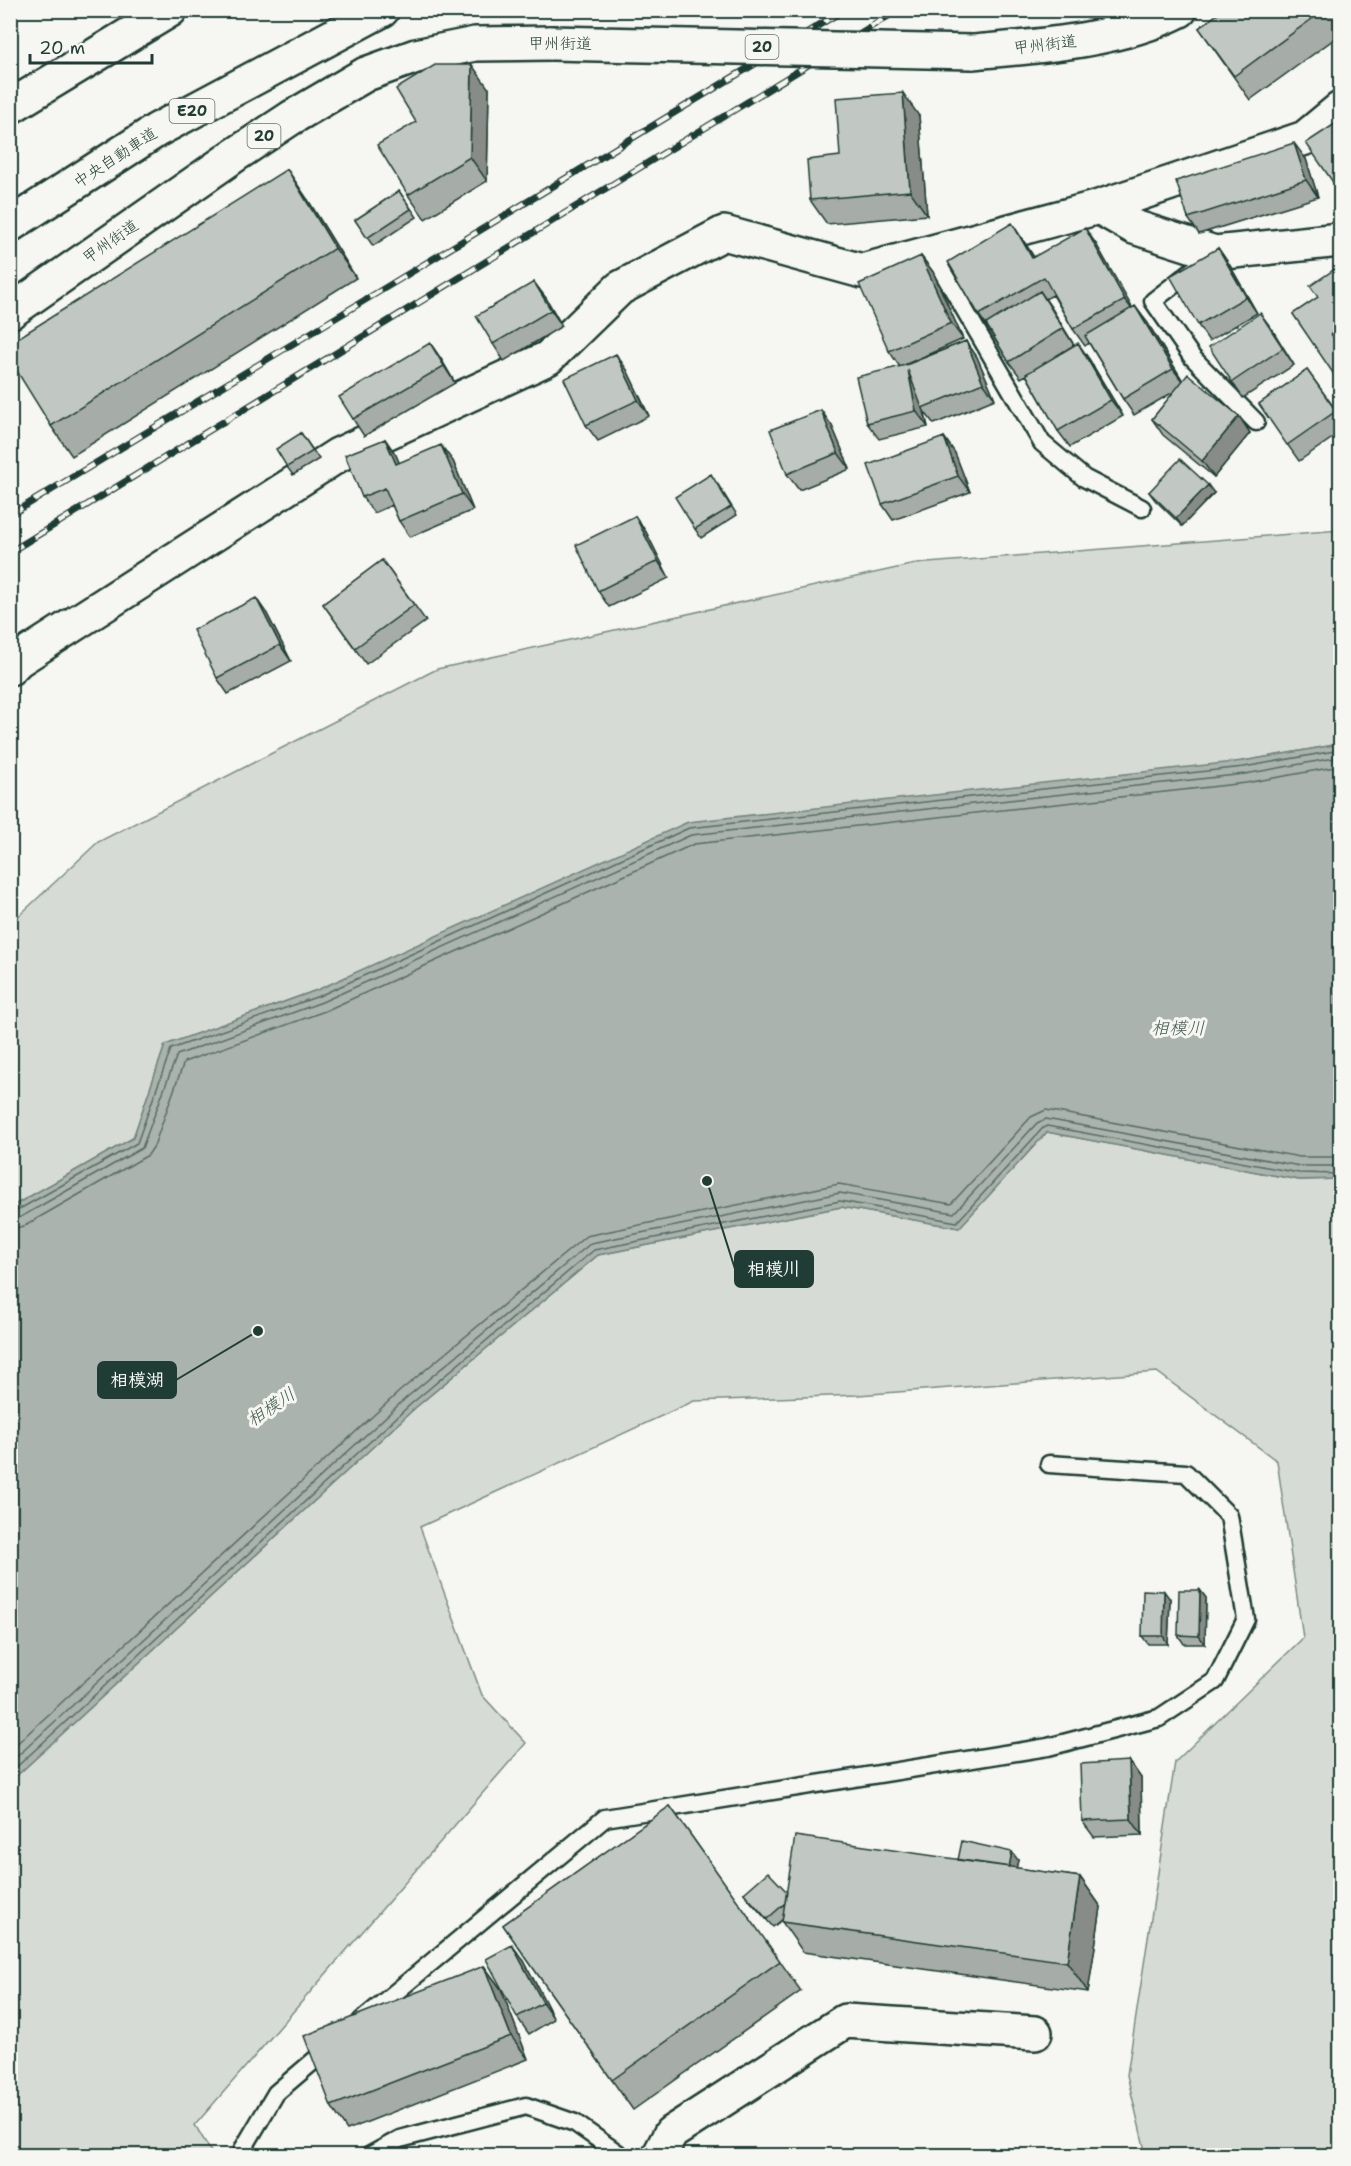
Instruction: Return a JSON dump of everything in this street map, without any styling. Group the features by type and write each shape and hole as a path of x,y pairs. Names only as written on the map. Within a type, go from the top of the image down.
{"main road":[{"path":"10,108 170,10"},
{"name":"中央自動車道","path":"10,225 157,130 382,10"},
{"name":"甲州街道","path":"10,312 291,118 366,74 416,56 475,44 551,43 972,52 1054,45 1118,32 1180,10"},
{"path":"10,668 18,660 338,455 548,358 620,288 724,233 862,271 1100,207 1305,138 1341,109"},
{"path":"1100,207 1134,227 1215,253 1341,240"},
{"path":"659,2156 670,2133 845,2020 1035,2033"}],"lane":[{"path":"932,252 1042,443 1084,478 1142,508"},
{"path":"1215,253 1154,301 1192,357 1256,422"},
{"path":"245,2156 243,2149 276,2093 605,1818 1048,1747 1159,1718 1215,1681 1246,1619 1229,1516 1186,1473 1049,1464"},
{"path":"369,2156 400,2139 526,2106 575,2123 622,2156"}],"shaded area":[{"path":"1340,530 1340,744 1243,761 317,990 165,1045 133,1138 11,1207 11,923 98,842 437,669 915,564"},
{"path":"1047,1132 1299,1180 1340,1179 1340,2144 1328,2155 1146,2155 1127,2075 1175,1762 1303,1638 1277,1461 1157,1372 858,1395 694,1401 420,1527 482,1695 526,1743 195,2125 213,2155 11,2156 11,1781 415,1408 598,1255 841,1207 959,1228"}],"water":[{"path":"1340,744 1340,1179 1299,1180 1047,1132 959,1228 841,1207 598,1255 415,1408 11,1781 11,1207 133,1138 165,1045 317,990 688,822 1243,761"}],"building":[{"path":"1223,10 1324,10 1234,76 1199,28"},
{"path":"435,65 472,65 470,157 408,195 377,145 416,122 396,89"},
{"path":"903,93 910,191 810,200 807,160 840,156 836,98"},
{"path":"1341,120 1341,186 1337,188 1306,143"},
{"path":"1294,143 1306,180 1188,218 1176,181"},
{"path":"287,169 335,248 51,426 10,360 10,343"},
{"path":"399,191 411,209 367,238 355,220"},
{"path":"1012,223 1032,258 1085,228 1125,300 1073,329 1044,277 979,315 948,262"},
{"path":"1218,248 1246,297 1198,325 1170,276"},
{"path":"921,256 951,323 889,351 859,284"},
{"path":"1341,265 1341,327 1331,334 1341,348 1341,372 1335,376 1293,314 1318,297 1310,286"},
{"path":"534,282 551,310 493,344 476,316"},
{"path":"1040,291 1063,328 1009,362 986,324"},
{"path":"1135,306 1173,369 1123,399 1085,336"},
{"path":"1260,313 1283,348 1232,382 1209,347"},
{"path":"966,341 983,383 922,408 908,370 916,411 867,423 856,377 906,365"},
{"path":"430,343 444,366 353,419 339,397"},
{"path":"1078,343 1111,400 1058,431 1026,374"},
{"path":"616,354 638,400 586,425 564,379"},
{"path":"1307,370 1336,411 1287,445 1259,404"},
{"path":"1188,374 1239,416 1202,461 1152,419"},
{"path":"821,410 838,453 787,474 770,430"},
{"path":"301,433 313,451 287,467 276,449"},
{"path":"944,437 958,476 882,504 868,465"},
{"path":"385,439 396,464 441,445 462,494 399,521 385,488 362,497 345,455"},
{"path":"1180,459 1208,485 1176,518 1149,492"},
{"path":"711,474 731,507 695,529 675,497"},
{"path":"635,516 658,561 598,591 576,545"},
{"path":"382,560 414,605 355,648 323,604"},
{"path":"256,598 280,645 217,678 193,630"},
{"path":"1143,1590 1164,1591 1163,1636 1142,1636"},
{"path":"1179,1590 1200,1590 1199,1636 1178,1635"},
{"path":"1129,1761 1131,1819 1082,1821 1080,1764"},
{"path":"670,1806 780,1961 612,2080 503,1925"},
{"path":"795,1836 1080,1877 1067,1962 782,1922"},
{"path":"962,1841 1012,1852 1009,1867 958,1860"},
{"path":"768,1872 787,1892 785,1903 767,1919 744,1893"},
{"path":"512,1945 543,2003 517,2017 486,1959"},
{"path":"484,1966 511,2036 331,2106 304,2036"},
{"path":"1047,2152 1047,2156 1022,2156"}],"railway":[{"path":"10,515 844,10"},
{"path":"10,552 898,10"}],"place":[{"name":"相模川","path":"707,1181"},
{"name":"相模湖","path":"258,1331"}]}
